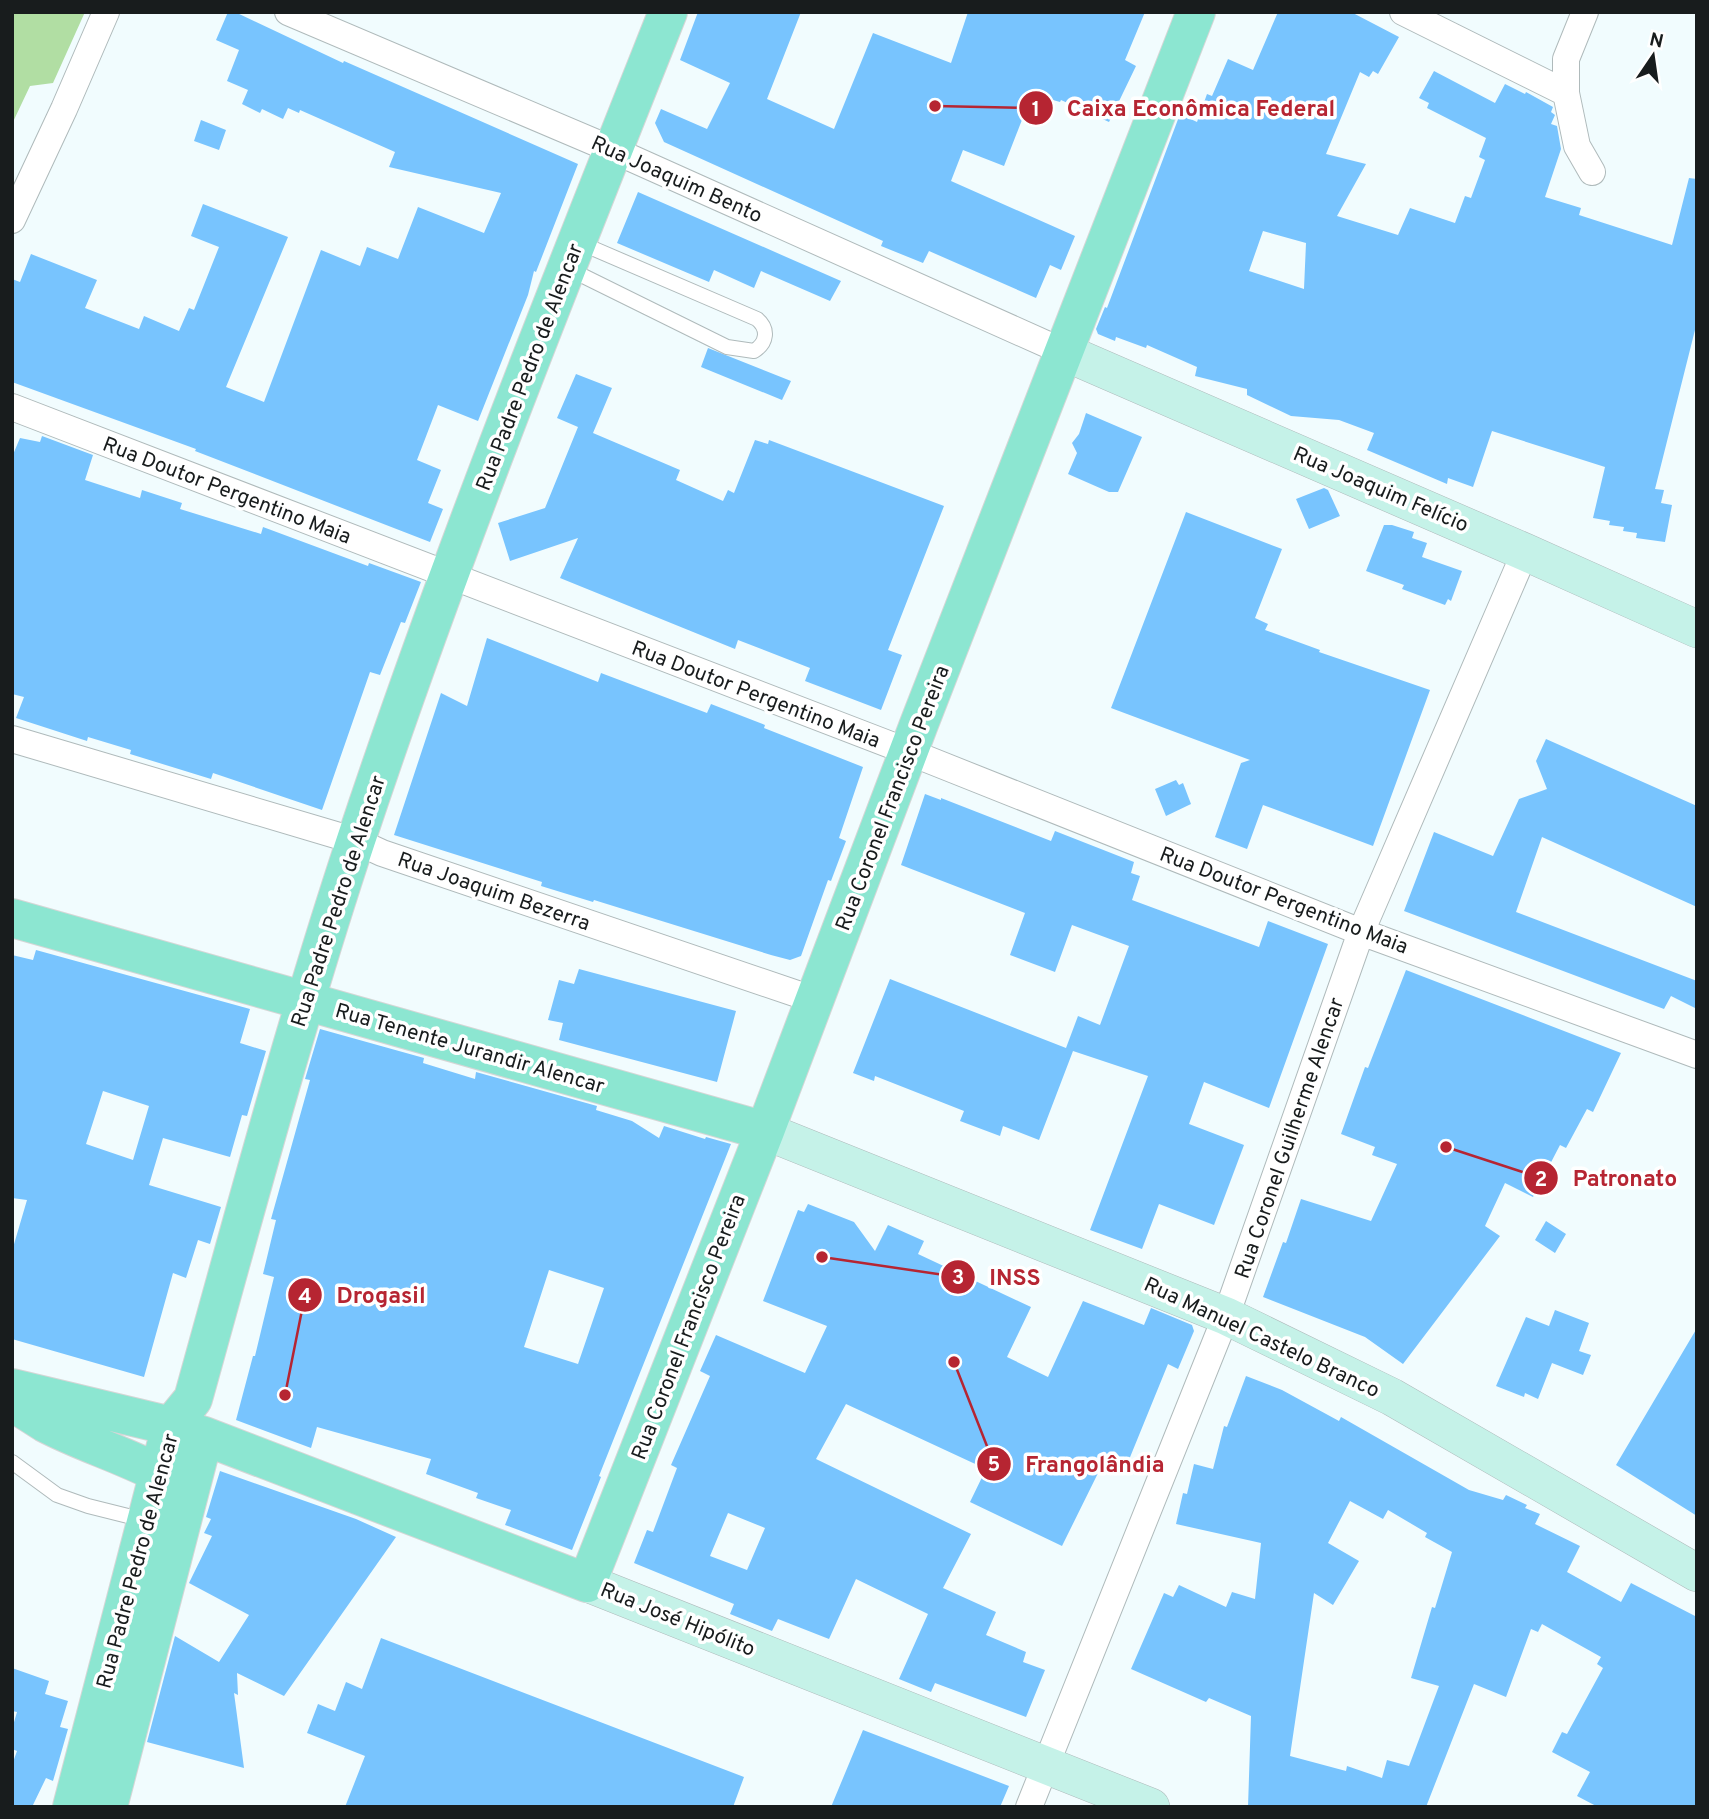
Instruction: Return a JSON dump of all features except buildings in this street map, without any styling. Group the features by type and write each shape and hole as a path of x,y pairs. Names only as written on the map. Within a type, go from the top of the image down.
{"main road":[{"name":"Rua Padre Pedro de Alencar","path":"72,1807 128,1661 193,1399 304,1001 356,841 449,576 571,254 668,12"},
{"name":"Rua Coronel Francisco Pereira","path":"587,1583 765,1131 1196,12"},
{"name":"Rua Joaquim Felício","path":"1064,352 1697,629"},
{"name":"Rua Tenente Jurandir Alencar","path":"12,918 765,1131"},
{"name":"Rua Manuel Castelo Branco","path":"765,1131 1226,1316 1392,1397 1697,1573"},
{"name":"Rua José Hipólito","path":"12,1388 187,1431 587,1583 1151,1807"},
{"path":"12,1402 46,1423 158,1473"},
{"name":"Rua Padre Pedro de Alencar","path":"108,1807 146,1520 158,1473 187,1431"}],"street":[{"path":"12,220 106,12"},
{"name":"Rua Joaquim Bento","path":"288,12 613,150 1064,352"},
{"path":"1403,12 1566,93"},
{"path":"1586,12 1566,59 1566,93 1577,146 1592,172"},
{"name":"Rua Doutor Pergentino Maia","path":"12,407 909,752 1361,932 1697,1055"},
{"name":"Rua Coronel Guilherme Alencar","path":"1030,1807 1226,1316 1361,932 1525,552"},
{"name":"Rua Joaquim Bezerra","path":"12,738 356,841 382,853 814,1000"}],"lane":[{"path":"571,254 757,319 764,324 766,333 761,346 754,351 727,347 571,254"},
{"path":"12,1462 69,1500 146,1520"}],"green space":[{"path":"12,12 85,12 53,83 30,86 12,124"}],"place":[{"name":"Caixa Econômica Federal","path":"935,106"},
{"name":"Patronato","path":"1446,1147"},
{"name":"INSS","path":"822,1257"},
{"name":"Frangolândia","path":"954,1362"},
{"name":"Drogasil","path":"285,1395"}]}
